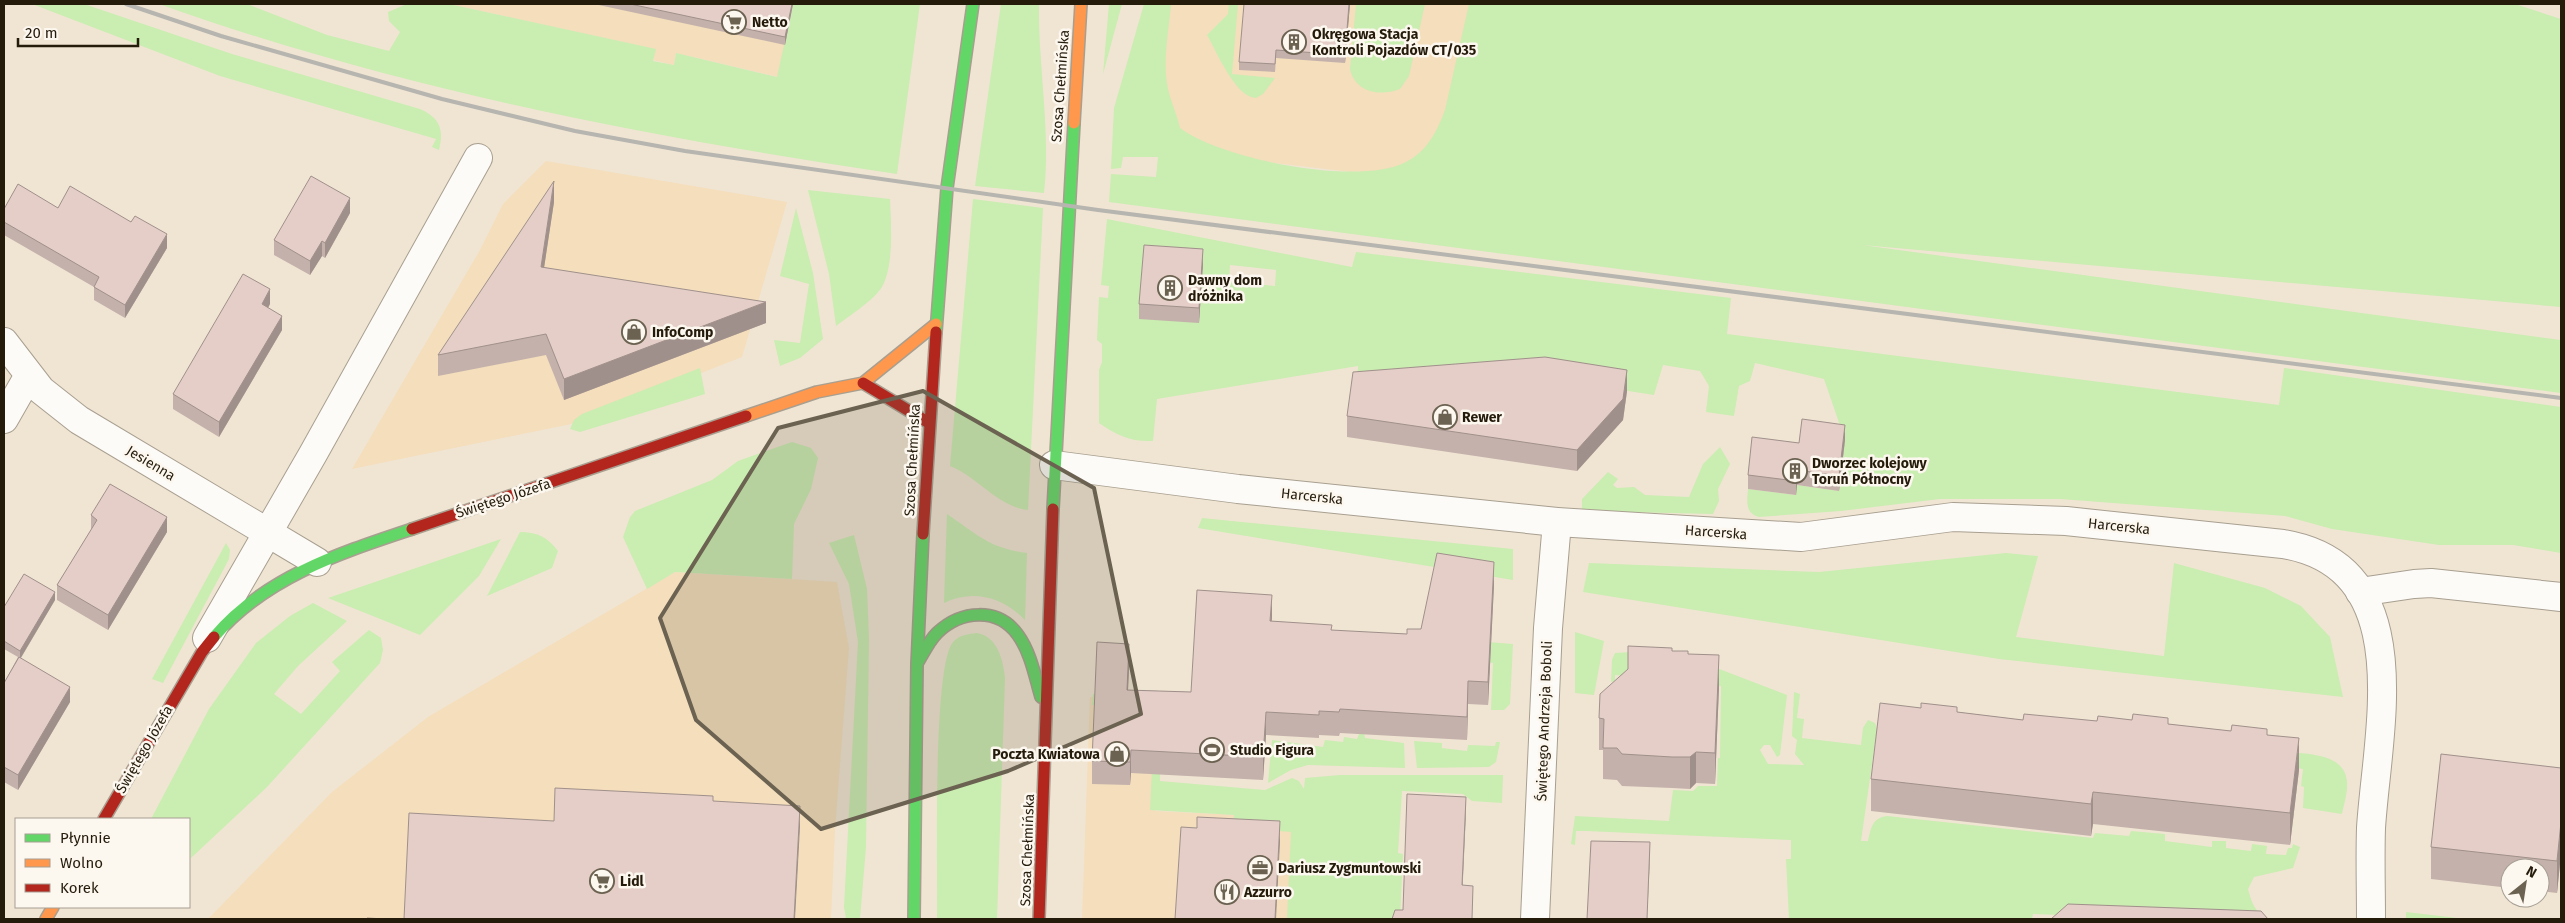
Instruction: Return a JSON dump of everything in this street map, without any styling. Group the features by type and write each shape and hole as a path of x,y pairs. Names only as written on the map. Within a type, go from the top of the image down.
{"main road":[{"name":"Szosa Chełmińska","path":"914,919 917,664 929,423 947,188 973,4"},
{"name":"Szosa Chełmińska","path":"1040,919 1054,465 1081,4"},
{"name":"Świętego Józefa","path":"105,818 184,679 213,637 238,612 273,584 317,562 817,392 863,383 936,324"},
{"path":"863,383 929,423"},
{"path":"917,664 936,634 957,617 979,614 1000,618 1018,635 1047,712"},
{"path":"46,919 52,908"}],"street":[{"name":"Świętego Józefa","path":"184,679 478,158"},
{"name":"Jesienna","path":"4,342 28,377 79,420 317,562"},
{"path":"4,419 28,377"},
{"name":"Harcerska","path":"1054,465 1238,489 1557,522 1801,537 1953,517 2066,521 2300,546 2313,550 2336,565 2360,592 2374,619 2382,654 2380,741 2371,828 2371,919"},
{"name":"Świętego Andrzeja Boboli","path":"1535,919 1548,628 1557,522"},
{"path":"2360,592 2414,584 2431,584 2561,597"}],"highlighted area":[{"path":"923,391 1094,488 1141,714 1008,771 821,829 696,720 660,618 778,428"}],"shaded area":[{"path":"449,4 793,4 778,77 676,53 674,65 653,60 655,49"},
{"path":"1166,4 1477,4 1437,182 1154,149"},
{"path":"546,161 787,202 742,357 571,424 352,469 480,250 503,204"},
{"path":"675,572 837,582 849,648 835,830 831,919 208,919 332,792 428,717"},
{"path":"1090,697 1159,699 1155,811 1303,818 1297,919 1082,919"}],"green space":[{"path":"32,4 84,4 232,54 420,109 432,116 439,125 441,136 439,150 432,147 436,139 220,76"},
{"path":"159,4 247,4 327,35 389,51 400,32 389,21 388,12 407,4 449,4 656,49 653,61 674,65 676,53 777,77 793,4 920,4 897,174 710,144 524,107 340,61 249,34"},
{"path":"1001,4 1039,4 1046,146 1044,193 975,186"},
{"path":"1109,4 1122,4 1103,74"},
{"path":"1144,4 1171,4 1166,73 1169,95 1180,128 1199,139 1256,159 1289,166 1355,172 1382,169 1404,163 1419,154 1430,141 1445,110 1469,4 2515,4 2561,19 2561,307 1862,245 2561,340 2561,393 1109,202 1111,174 1156,177 1158,157 1123,157 1121,168 1111,169 1114,108"},
{"path":"1229,4 1238,4 1232,74 1275,78 1263,94 1256,98 1248,96 1234,82 1207,35 1228,14"},
{"path":"1356,4 1425,4 1409,76 1400,89 1384,92 1369,91 1362,88 1353,77 1350,69"},
{"path":"808,190 890,199 890,254 889,266 883,285 868,301 836,326 829,274"},
{"path":"973,199 1043,208 1028,510 1017,508 998,498 970,477 950,466"},
{"path":"796,208 813,273 823,339 800,358 780,366 774,340 800,343 809,284 780,276"},
{"path":"1107,219 1352,267 1356,252 1731,298 1727,334 2279,405 2284,368 2561,407 2561,553 2513,545 2439,545 2332,529 2285,516 2060,499 1940,499 1841,511 1759,517 1749,510 1747,503 1748,489 1795,495 1797,485 1839,491 1845,440 1824,379 1755,363 1750,381 1739,386 1734,416 1706,412 1709,386 1700,371 1663,365 1654,395 1545,378 1357,392 1358,366 1157,399 1153,441 1131,439 1119,435 1099,423 1099,370 1102,362 1102,344 1097,340 1099,297 1108,298 1109,286 1101,285","holes":["1230,265 1276,270 1275,286 1229,281"]},
{"path":"700,368 705,394 580,432 570,429 574,420 582,414"},
{"path":"792,442 811,448 818,458 811,489 794,524 792,579 675,572 647,589 623,537 630,517 635,511 712,480 738,461"},
{"path":"1720,447 1730,464 1718,489 1719,501 1713,514 1585,511 1582,509 1582,499 1608,472 1618,479 1613,485 1617,488 1634,487 1645,495 1689,497 1703,464"},
{"path":"947,514 984,540 1003,548 1027,553 1025,620 1007,606 987,598 977,596 966,597 944,603"},
{"path":"1202,518 1513,549 1513,580 1198,528"},
{"path":"520,532 541,536 554,546 558,551 552,568 487,596"},
{"path":"854,535 867,589 869,639 866,847 860,919 846,919 844,907 858,642 849,584 829,543"},
{"path":"501,539 479,576 420,635 328,598"},
{"path":"226,543 230,550 229,559 163,683 152,679"},
{"path":"2006,553 2038,556 2016,637 2164,656 2174,563 2265,588 2301,606 2330,637 2343,697 1999,659 1583,592 1589,563 1819,572"},
{"path":"313,603 347,621 298,666 274,694 301,714 340,671 332,662 369,630 381,638 383,650 380,663 267,787 191,858 190,818 152,818 209,709 256,643 290,616"},
{"path":"1575,632 1604,641 1594,695 1575,693"},
{"path":"977,633 984,635 995,644 1001,657 1005,678 997,919 937,919 939,729 946,659 955,640 967,634"},
{"path":"1488,642 1513,644 1510,704 1504,710 1491,710 1493,663 1486,662"},
{"path":"1632,652 1714,667 1787,695 1780,755 1777,757 1770,745 1764,745 1760,750 1768,764 1804,765 1795,754 1797,740 1792,736 1794,692 1800,694 1797,718 1804,719 1802,738 1861,745 1863,728 1868,720 1875,723 1877,729 1861,841 1868,841 1875,821 1887,816 2093,838 2095,833 2129,836 2131,831 2165,834 2165,841 2212,847 2212,841 2226,841 2226,848 2251,851 2252,844 2267,846 2266,854 2286,855 2288,848 2292,848 2293,844 2300,847 2293,868 2254,877 2248,889 2255,907 2269,919 2170,919 2033,914 2032,919 1789,919 1786,859 1791,859 1791,840 1576,831 1575,845 1571,844 1575,816 1669,821 1673,790 1693,791 1698,786 1717,786 1718,758 1720,758 1721,686 1615,675 1615,681 1611,682 1612,660 1615,653"},
{"path":"1093,694 1162,698 1160,781 1265,790 1292,778 1299,781 1304,789 1305,778 1340,775 1503,775 1502,803 1472,801 1463,794 1402,791 1398,853 1403,854 1400,919 1287,919 1291,832 1233,827 1234,815 1150,810 1155,707 1092,705"},
{"path":"1364,733 1365,738 1404,743 1405,768 1308,765 1291,770 1268,783 1272,740 1323,747 1325,740 1343,742 1344,737 1357,739 1359,734"},
{"path":"1414,741 1442,743 1442,748 1467,751 1468,745 1495,746 1496,742 1500,742 1496,762 1489,767 1417,768"},
{"path":"2286,752 2324,757 2340,765 2345,772 2347,782 2342,814 2303,808 2304,787 2301,786 2303,769 2285,766"},
{"path":"2406,912 2466,919 2406,919"}],"building":[{"path":"630,4 792,4 785,37"},
{"name":"Okręgowa Stacja Kontroli Pojazdów CT/035","path":"1244,4 1349,4 1345,55 1276,50 1275,64 1239,62"},
{"path":"311,176 350,198 325,243 322,241 310,261 274,240"},
{"path":"554,181 541,267 766,302 564,379 546,334 438,355"},
{"path":"18,184 58,208 70,186 131,222 135,216 167,234 125,305 94,287 99,277 4,222 4,209"},
{"name":"Dawny dom dróżnika","path":"1144,245 1203,249 1199,308 1139,304"},
{"path":"243,274 270,289 262,304 282,316 219,422 173,394"},
{"path":"1545,357 1627,370 1623,399 1577,450 1347,416 1353,372"},
{"name":"Dworzec kolejowy Toruń Północny","path":"1802,419 1845,425 1839,476 1797,470 1796,481 1748,475 1752,437 1799,443"},
{"path":"110,484 167,517 108,615 57,585 97,520 91,515"},
{"path":"1437,553 1494,562 1488,682 1468,681 1467,717 1340,709 1339,712 1319,711 1319,715 1266,712 1263,757 1131,750 1130,762 1092,761 1097,642 1129,644 1127,690 1191,692 1197,590 1272,595 1270,621 1332,625 1331,630 1407,634 1407,629 1421,629"},
{"path":"24,574 55,592 20,651 4,641 4,607"},
{"path":"1628,646 1672,648 1672,651 1688,651 1688,654 1719,655 1715,753 1696,752 1690,757 1672,757 1622,754 1617,748 1603,748 1604,719 1599,718 1600,694 1628,669"},
{"path":"19,657 70,687 18,775 4,767 4,683"},
{"path":"1880,703 1921,708 1921,703 1957,707 1957,712 2023,720 2024,714 2097,721 2098,716 2132,720 2133,714 2168,718 2168,724 2231,731 2232,725 2267,729 2267,735 2299,738 2290,813 2093,792 2091,804 1871,779"},
{"path":"2441,754 2561,768 2561,822 2557,861 2550,860 2550,858 2530,858 2431,847"},
{"name":"Lidl","path":"555,788 713,796 713,801 800,806 794,919 404,919 409,813 554,821"},
{"path":"1407,794 1466,797 1462,885 1473,886 1472,919 1392,919 1395,910 1403,910"},
{"path":"1197,817 1280,821 1275,919 1175,919 1181,827 1197,828"},
{"path":"1591,841 1650,842 1647,919 1587,919"},
{"path":"2068,904 2261,911 2268,919 2051,919"}],"railway":[{"path":"126,4 221,36 442,99 575,131 685,151 1098,210 2561,398"}],"traffic: fast":[{"path":"936,332 947,188 973,4"},
{"path":"1053,509 1074,123"},
{"path":"214,637 234,616 256,598 280,583 331,558 412,529"},
{"path":"914,919 917,664 923,534"},
{"path":"918,662 937,633 947,625 968,616 990,616 1010,626 1018,635 1032,665 1041,697"}],"traffic: slow":[{"path":"1074,123 1081,4"},
{"path":"746,416 817,392 863,383 936,324"},
{"path":"46,919 52,908"}],"traffic: jam":[{"path":"923,534 936,332"},
{"path":"863,383 929,423"},
{"path":"412,529 746,416"},
{"path":"1039,919 1053,509"},
{"path":"105,818 202,652 214,637"}],"place":[{"name":"Netto","path":"734,22"},
{"name":"Okręgowa Stacja Kontroli Pojazdów CT/035","path":"1294,42"},
{"name":"Dawny dom dróżnika","path":"1170,288"},
{"name":"InfoComp","path":"634,332"},
{"name":"Rewer","path":"1445,417"},
{"name":"Dworzec kolejowy Toruń Północny","path":"1795,471"},
{"name":"Studio Figura","path":"1212,750"},
{"name":"Poczta Kwiatowa","path":"1117,754"},
{"name":"Dariusz Zygmuntowski","path":"1260,868"},
{"name":"Lidl","path":"602,881"},
{"name":"Azzurro","path":"1227,892"}]}
